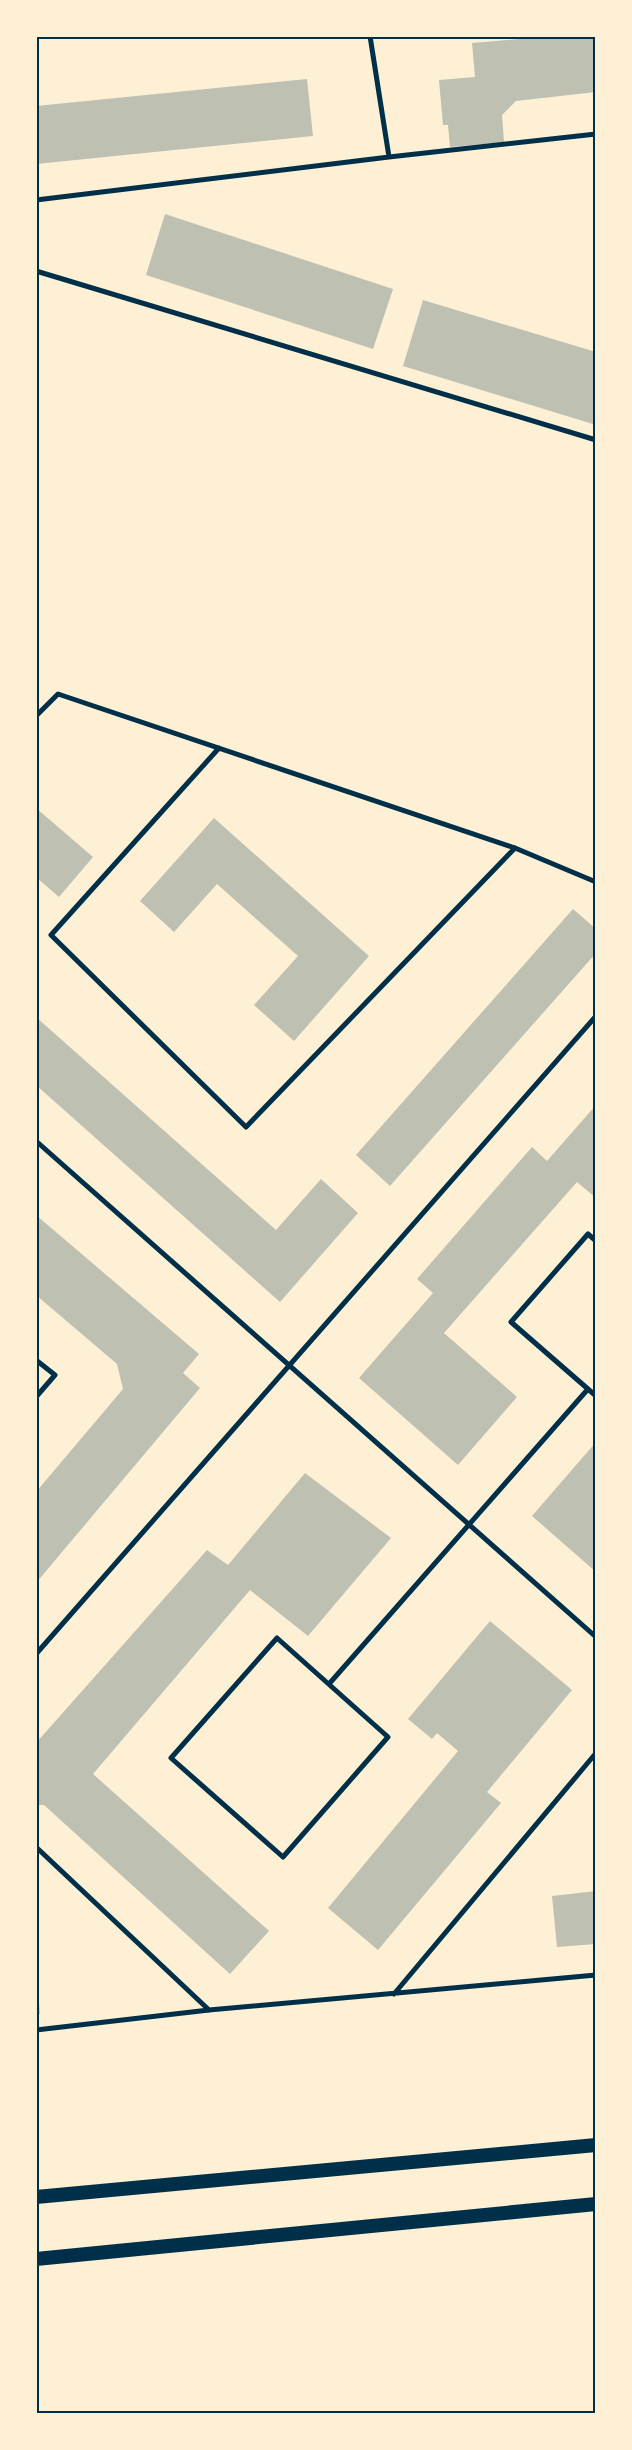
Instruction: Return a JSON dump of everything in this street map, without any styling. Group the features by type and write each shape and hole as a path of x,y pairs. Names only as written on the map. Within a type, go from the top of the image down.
{"highway":[{"path":"36,2197 596,2145"},
{"path":"36,2259 596,2204"}],"street":[{"path":"370,36 389,157"},
{"path":"36,200 596,134"},
{"path":"36,272 596,440"},
{"path":"36,716 58,694 515,848 596,882"},
{"path":"218,748 51,935 246,1127 515,848"},
{"path":"36,1654 596,1016"},
{"path":"36,1141 596,1637"},
{"path":"596,1241 588,1234 511,1322 596,1396"},
{"path":"36,1360 55,1375 36,1397"},
{"path":"329,1684 588,1389"},
{"path":"277,1638 329,1684 388,1737 283,1857 171,1758 277,1638"},
{"path":"394,1994 596,1753"},
{"path":"36,1847 209,2010"},
{"path":"36,2030 209,2010 596,1975"}],"building":[{"path":"555,36 596,36 596,92 516,101 502,115 504,142 450,147 448,125 443,125 439,80 475,77 472,43"},
{"path":"307,79 313,136 36,164 36,106"},
{"path":"165,214 393,289 373,349 146,275"},
{"path":"423,300 596,352 596,425 403,366"},
{"path":"36,808 93,857 59,897 36,877"},
{"path":"214,818 369,956 294,1041 254,1005 298,956 217,884 174,932 140,901"},
{"path":"573,909 596,929 596,953 390,1186 356,1155"},
{"path":"36,1017 276,1230 321,1179 358,1213 280,1302 36,1085"},
{"path":"596,1105 596,1198 577,1182 444,1333 517,1397 458,1465 359,1378 433,1293 417,1279 532,1147 547,1161"},
{"path":"36,1215 199,1354 183,1373 200,1388 36,1583 36,1492 123,1389 117,1364 36,1295"},
{"path":"596,1442 596,1572 532,1516"},
{"path":"305,1473 391,1538 308,1636 250,1590 93,1774 269,1931 230,1974 44,1805 36,1805 36,1743 207,1550 228,1565"},
{"path":"490,1621 572,1690 487,1792 501,1803 378,1950 328,1908 458,1751 437,1733 432,1739 408,1719"},
{"path":"596,1891 596,1944 557,1947 552,1896"},
{"path":"36,1967 40,2014 36,2014"}]}
